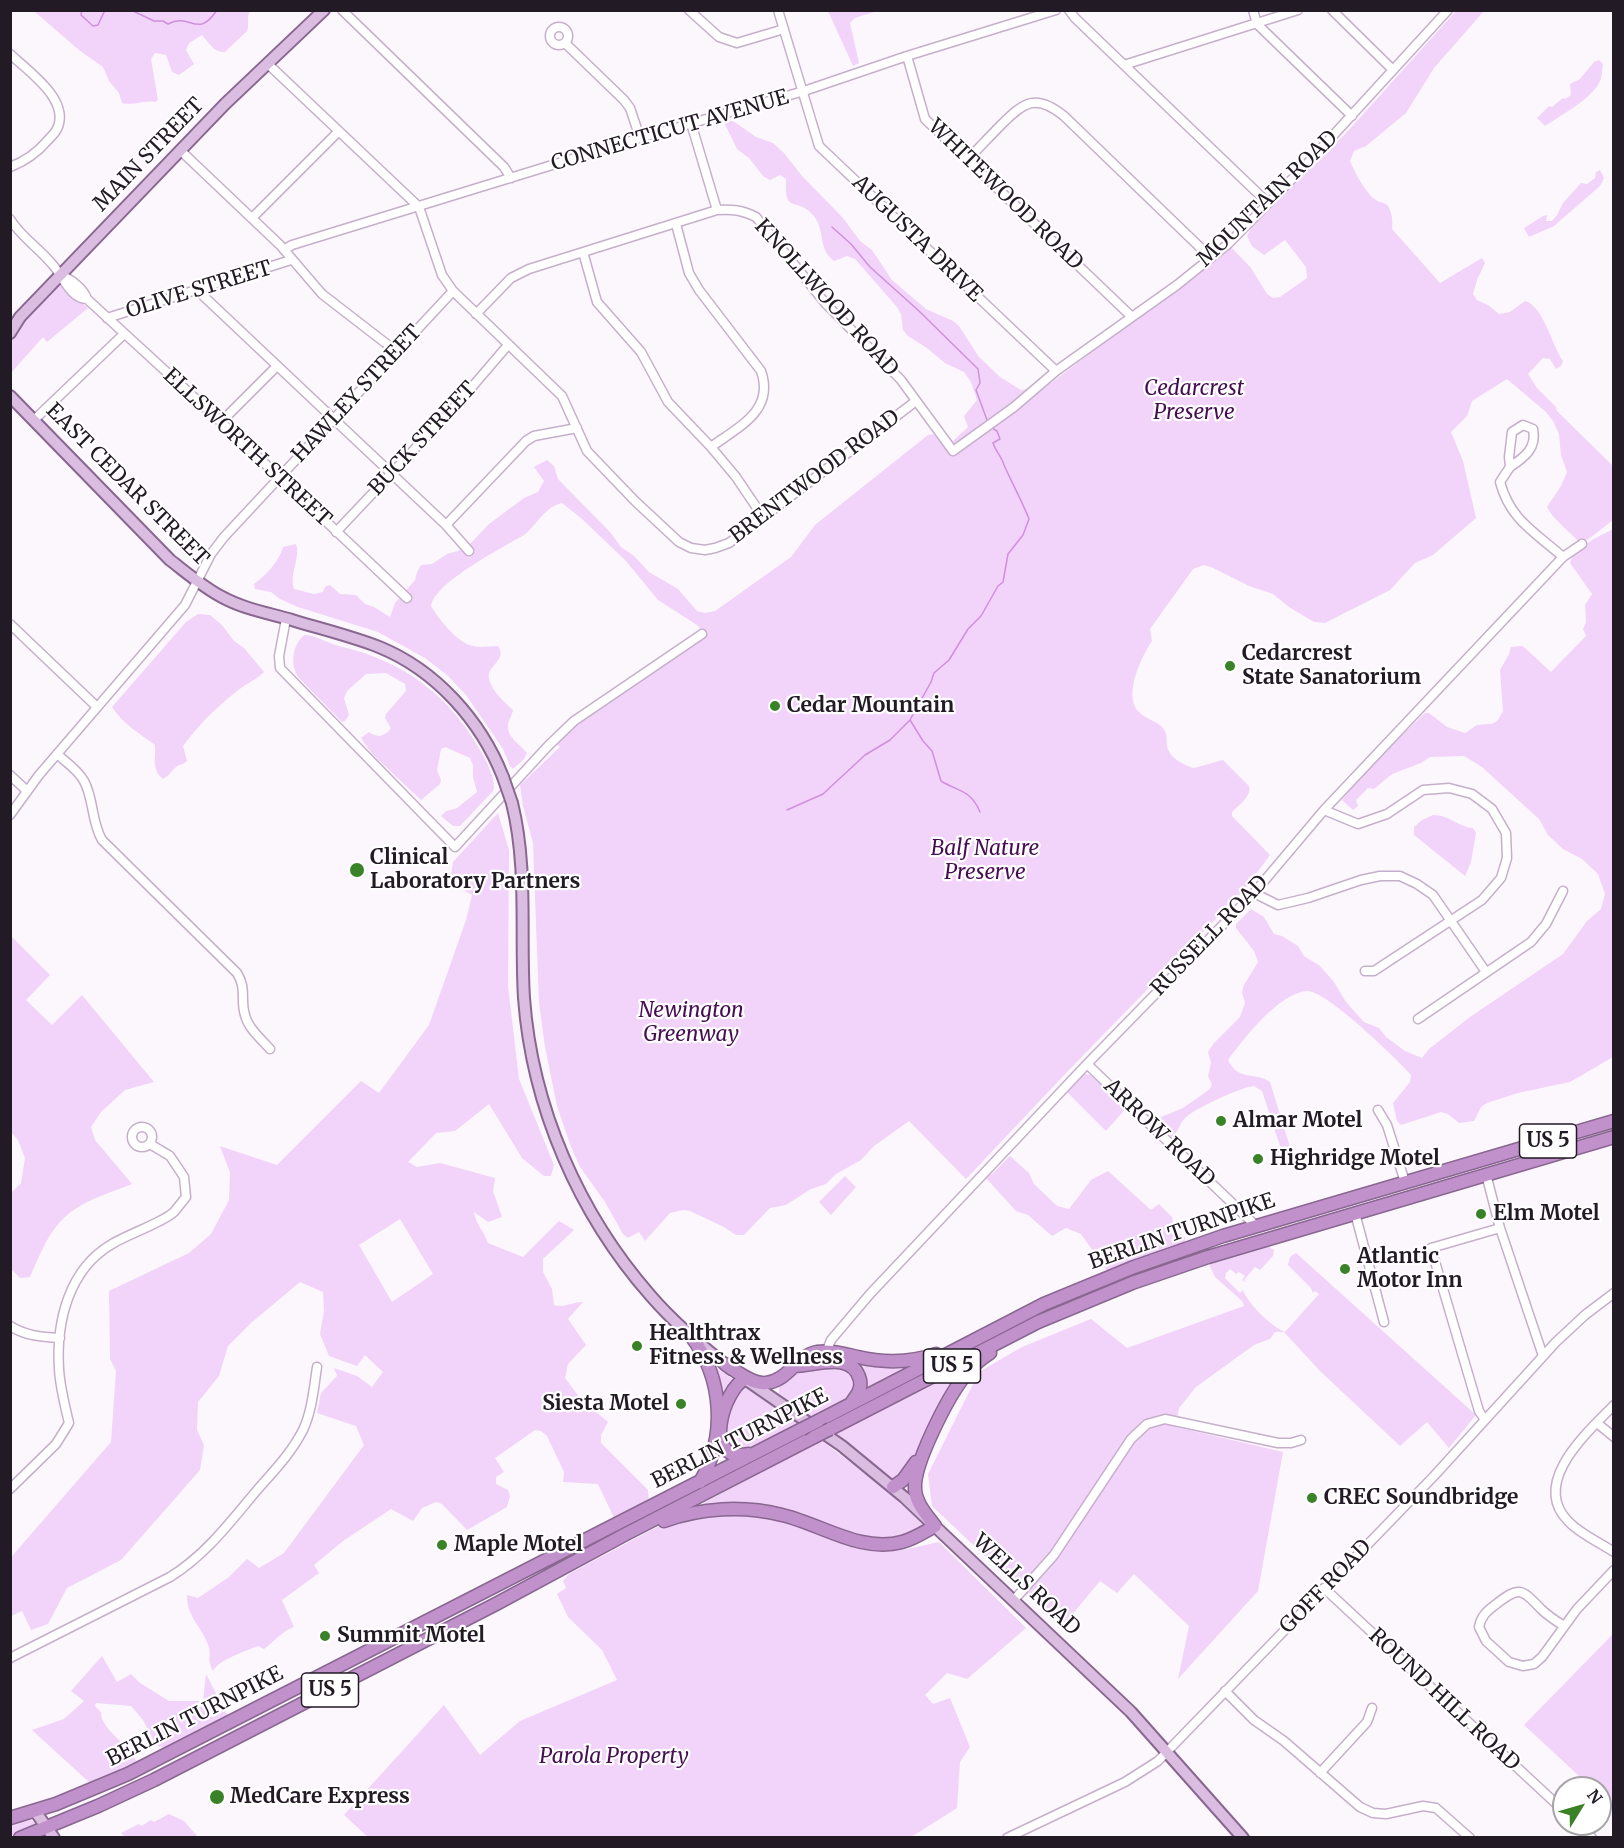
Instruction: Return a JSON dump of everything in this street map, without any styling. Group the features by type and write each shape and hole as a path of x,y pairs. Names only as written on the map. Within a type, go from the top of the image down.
{"highway":[{"name":"BERLIN TURNPIKE","path":"10,1818 35,1811 128,1774 1044,1304 1186,1248 1614,1121"},
{"name":"BERLIN TURNPIKE","path":"20,1838 50,1832 496,1604 626,1534 1028,1327 1076,1305 1150,1276 1270,1238 1614,1137"},
{"path":"1482,1160 1486,1174"},
{"path":"1256,1226 1270,1238"},
{"path":"893,1487 908,1473 924,1449 959,1384 973,1366 993,1352 1076,1305"},
{"path":"691,1336 706,1359 714,1383 721,1443 729,1454 738,1455 761,1450"},
{"path":"762,1391 806,1356 904,1361 930,1356 974,1341"},
{"path":"828,1356 847,1365 858,1375 860,1389 855,1398 846,1406"},
{"path":"725,1364 759,1383 766,1384 780,1378"},
{"path":"700,1482 710,1463 729,1395 735,1385 745,1379"},
{"path":"626,1534 686,1514 733,1509 780,1514 845,1538 874,1544 904,1542 935,1526 919,1503 915,1491 916,1475 924,1449"},
{"path":"233,1720 242,1735"}],"main road":[{"name":"MAIN STREET","path":"10,333 20,317 225,104 324,10"},
{"name":"EAST CEDAR STREET","path":"10,396 170,560 196,582 223,598 249,609 379,647 422,671 443,689 466,714 489,746 512,803 520,854 525,1010 535,1066 547,1113 576,1185 604,1234 638,1281 664,1310 691,1336 762,1391"},
{"name":"WELLS ROAD","path":"762,1391 842,1446 893,1487 935,1526 1120,1701 1243,1838"},
{"path":"35,1811 50,1832"}],"street":[{"path":"342,10 504,167 511,178"},
{"path":"689,10 719,37 737,43 784,29"},
{"name":"AUGUSTA DRIVE","path":"778,10 819,146 1056,371"},
{"name":"CONNECTICUT AVENUE","path":"284,250 292,245 640,138 804,92 907,56 1056,10"},
{"path":"1069,10 1268,203"},
{"path":"1253,10 1257,24 1352,116"},
{"path":"1124,65 1298,10"},
{"path":"1332,10 1393,70"},
{"path":"1432,10 1441,19"},
{"name":"MOUNTAIN ROAD","path":"953,451 1014,407 1056,371 1177,285 1228,244 1352,116 1448,10"},
{"path":"565,43 624,100 630,108 640,138"},
{"path":"10,54 56,99 59,114 58,128 40,150 25,161 10,167"},
{"name":"WHITEWOOD ROAD","path":"907,56 925,119 1132,317"},
{"path":"268,64 418,207"},
{"path":"968,159 1019,107 1031,102 1046,104 1064,116 1210,257"},
{"path":"691,123 717,210"},
{"path":"252,218 338,132"},
{"path":"181,151 284,250 322,294 397,352"},
{"name":"BRENTWOOD ROAD","path":"418,207 442,275 453,291 562,396 587,452 596,462 679,542 692,548 716,548 729,543 916,401"},
{"name":"KNOLLWOOD ROAD","path":"476,314 511,278 529,269 717,210 744,211 756,217 826,304 901,380 953,451"},
{"name":"ELLSWORTH STREET","path":"10,219 22,235 51,262 60,275 72,281 87,299 407,598"},
{"path":"675,224 689,273 699,290 761,371 765,381 765,393 754,415 711,447"},
{"path":"583,252 597,302 640,352 668,402 736,477 763,517"},
{"name":"OLIVE STREET","path":"108,318 291,260"},
{"path":"197,290 446,525 468,550"},
{"name":"HAWLEY STREET","path":"10,815 57,754 185,605 211,554 224,537 453,291"},
{"path":"34,420 124,334"},
{"name":"BUCK STREET","path":"336,532 460,401 508,345"},
{"path":"221,422 277,366"},
{"path":"1510,467 1512,432 1522,425 1533,429 1535,438 1531,448 1523,458 1510,467 1500,483 1503,498 1517,518 1563,557"},
{"path":"446,525 526,441 534,436 577,428"},
{"name":"RUSSELL ROAD","path":"828,1356 840,1330 870,1294 1087,1064 1254,893 1324,810 1563,557 1582,544"},
{"path":"286,619 279,656 282,671 455,847 548,746 574,722 702,634"},
{"path":"10,624 98,706"},
{"path":"57,754 85,782 93,819 102,840 237,973 244,992 246,1018 270,1049"},
{"path":"10,775 27,790"},
{"path":"1324,810 1358,825 1387,814 1423,790 1449,788 1472,794 1492,809 1506,833 1507,858 1501,878 1482,900 1374,971 1365,972"},
{"path":"1254,893 1278,905 1308,898 1361,880 1380,876 1400,876 1433,895 1486,972"},
{"path":"1418,1019 1531,942 1546,924 1563,891"},
{"name":"ARROW ROAD","path":"1087,1064 1256,1226"},
{"path":"1378,1110 1387,1125 1405,1182"},
{"path":"10,1489 56,1444 69,1424 59,1369 62,1319 72,1287 95,1255 113,1243 172,1213 186,1197 184,1178 170,1156 150,1144"},
{"path":"1486,1174 1500,1228 1543,1356"},
{"path":"1355,1213 1384,1322"},
{"path":"1485,1420 1479,1411 1431,1248 1500,1228"},
{"name":"GOFF ROAD","path":"1006,1838 1131,1779 1167,1753 1420,1490 1543,1356 1573,1326 1614,1293"},
{"path":"10,1326 36,1337 60,1338"},
{"path":"10,1658 170,1577 188,1566 204,1552 279,1465 304,1429 317,1367"},
{"path":"1614,1405 1562,1466 1557,1478 1557,1498 1560,1509 1569,1522 1614,1552"},
{"path":"1013,1601 1054,1555 1131,1439 1147,1424 1166,1419 1278,1443 1301,1440"},
{"path":"1597,1423 1614,1437"},
{"path":"1564,1626 1545,1613 1529,1595 1516,1592 1508,1595 1485,1613 1479,1627 1484,1639 1511,1663 1523,1666 1532,1664 1539,1660 1564,1626 1614,1570"},
{"name":"ROUND HILL ROAD","path":"1324,1588 1552,1800"},
{"path":"1226,1691 1254,1720 1284,1741 1360,1807 1373,1813 1386,1814 1423,1806 1436,1808 1470,1838"},
{"path":"1320,1773 1367,1722 1372,1708"}],"green space":[{"path":"250,10 247,31 225,52 214,49 202,35 189,43 186,50 194,64 179,75 172,72 166,55 155,53 151,59 158,100 130,104 122,103 119,93 109,81 103,67 79,50 35,12 29,11"},
{"path":"828,11 877,11 855,18 850,23 859,63 853,66"},
{"path":"1456,11 1484,11 1434,68 1406,113 1366,146 1354,151 1350,161 1369,193 1376,200 1388,206 1392,217 1392,229 1440,283 1482,258 1485,263 1473,294 1477,300 1499,314 1510,312 1525,301 1537,310 1563,361 1556,369 1550,359 1543,358 1528,374 1537,388 1558,409 1555,408 1558,412 1613,466 1613,520 1586,541 1579,542 1549,511 1547,507 1567,472 1561,455 1559,434 1546,412 1507,379 1472,401 1467,416 1451,432 1463,461 1476,518 1433,555 1415,563 1390,590 1325,623 1314,622 1273,594 1249,586 1211,567 1204,565 1193,569 1150,629 1152,641 1136,674 1132,694 1137,710 1163,728 1168,750 1178,760 1194,768 1223,760 1249,786 1247,797 1232,812 1232,816 1270,855 1244,890 966,1179 909,1121 874,1146 861,1160 836,1174 826,1184 811,1189 786,1205 770,1208 744,1235 736,1235 724,1227 683,1210 670,1213 645,1241 639,1232 628,1238 623,1234 605,1202 580,1167 557,1106 539,1003 533,843 520,785 560,747 555,743 574,724 703,632 697,625 658,600 626,561 562,503 545,512 524,535 456,576 435,597 431,606 443,623 461,641 476,647 498,646 500,656 489,674 489,679 502,700 513,710 508,724 509,733 527,753 513,769 503,749 466,695 447,675 425,658 378,632 298,607 271,592 255,589 254,584 272,568 283,547 296,544 294,589 314,594 323,592 325,587 330,585 340,594 356,595 365,604 390,617 395,603 415,580 421,565 432,564 447,554 468,546 489,524 524,498 538,492 544,481 534,467 547,460 554,466 558,479 610,532 621,547 634,556 649,572 678,589 697,611 704,613 715,611 791,557 815,525 928,435 933,434 943,445 951,443 968,427 964,416 977,400 971,382 964,372 945,363 908,336 903,330 901,314 897,307 855,259 847,256 834,261 829,256 813,215 789,202 786,179 780,175 770,180 763,176 749,158 737,149 724,122 733,121 756,137 773,143 843,218 860,241 872,250 892,280 926,309 959,326 979,357 1000,377 1021,390 1033,388 1039,392 1231,247 1251,268 1267,294 1273,298 1280,297 1307,278 1306,267 1285,240 1264,255 1252,246 1247,236 1252,227 1347,132"},
{"path":"1599,60 1603,64 1602,74 1595,89 1582,101 1545,126 1537,118 1549,106 1552,107 1571,95 1570,84 1580,79 1594,62"},
{"path":"1600,170 1604,178 1600,186 1554,226 1529,237 1524,228 1547,215 1546,221 1552,221 1563,203 1581,183 1587,184"},
{"path":"57,282 88,308 47,342 43,337 11,373 11,340 22,321"},
{"path":"1613,529 1613,1057 1570,1082 1518,1093 1487,1103 1481,1107 1474,1121 1459,1123 1448,1114 1441,1112 1401,1125 1397,1121 1393,1103 1410,1082 1411,1075 1345,1013 1329,1001 1307,991 1296,994 1274,1008 1243,1040 1228,1060 1232,1067 1242,1074 1270,1082 1290,1153 1282,1152 1262,1091 1254,1086 1229,1094 1190,1114 1183,1120 1172,1137 1158,1124 1159,1118 1183,1108 1210,1089 1212,1084 1208,1076 1211,1063 1208,1052 1240,1017 1245,1003 1242,992 1244,985 1258,962 1254,951 1236,928 1236,924 1251,909 1264,917 1274,934 1298,946 1304,956 1320,966 1364,1022 1379,1028 1386,1037 1405,1051 1422,1058 1429,1049 1470,1017 1563,954 1587,921 1601,909 1605,894 1598,874 1582,859 1563,849 1548,835 1539,819 1482,767 1464,756 1430,757 1421,763 1392,774 1374,789 1368,788 1356,800 1358,806 1353,810 1342,800 1363,773 1425,713 1429,713 1447,727 1465,733 1476,726 1496,722 1503,711 1500,670 1511,647 1522,646 1551,672 1586,636 1583,629 1586,622 1585,605 1592,594 1570,563 1572,557 1582,547"},
{"path":"198,614 210,615 222,625 264,672 230,697 202,723 183,746 187,761 163,779 155,767 155,745 126,723 112,707 186,622"},
{"path":"304,635 363,653 406,672 441,699 457,716 484,757 494,783 493,791 460,826 453,826 441,816 446,811 457,808 477,792 470,758 445,747 441,749 437,770 441,780 440,784 421,800 372,754 361,738 369,732 381,736 389,731 391,728 385,718 386,714 406,691 405,684 386,673 366,674 347,691 344,698 349,715 342,722 295,672 293,661 295,650"},
{"path":"498,813 509,850 508,986 519,1079 554,1165 551,1176 544,1176 522,1158 489,1104 455,1131 436,1133 408,1162 417,1167 440,1163 495,1178 493,1191 502,1217 488,1222 474,1212 476,1221 488,1243 523,1257 559,1221 574,1230 543,1259 543,1272 552,1289 554,1305 562,1306 583,1302 568,1319 586,1345 568,1364 565,1378 580,1398 608,1422 601,1435 601,1443 648,1490 649,1502 615,1520 598,1484 563,1482 564,1472 547,1436 535,1430 495,1458 504,1472 496,1477 496,1484 508,1490 510,1496 507,1507 467,1530 442,1504 436,1502 422,1508 413,1521 391,1509 343,1541 314,1565 319,1573 282,1600 294,1627 282,1633 264,1649 258,1646 240,1653 220,1663 213,1671 207,1641 192,1617 187,1595 198,1598 229,1577 247,1559 259,1568 284,1553 364,1445 356,1426 317,1413 321,1393 337,1376 334,1368 357,1376 372,1387 383,1372 365,1355 357,1366 329,1356 320,1334 324,1311 323,1292 300,1282 251,1323 228,1346 219,1376 198,1402 197,1430 204,1445 200,1470 121,1560 67,1588 48,1624 31,1630 22,1611 11,1616 10,1562 13,1555 111,1442 116,1371 110,1359 109,1291 189,1253 211,1234 229,1200 230,1173 220,1146 277,1165 361,1081 379,1093 429,1025 466,920 472,895 450,883 453,862","holes":["400,1219 433,1274 392,1302 359,1245"]},
{"path":"1433,815 1473,828 1476,833 1471,862 1465,876 1414,835 1414,827"},
{"path":"11,936 50,975 26,1000 52,1025 82,995 154,1082 125,1090 101,1112 91,1127 95,1140 132,1184 88,1201 72,1211 49,1237 30,1277 20,1278 11,1269 11,1193 21,1183 25,1158 18,1140 11,1132"},
{"path":"1085,1074 1090,1075 1127,1107 1106,1131 1067,1092"},
{"path":"1010,1156 1029,1173 1034,1184 1057,1206 1069,1209 1091,1180 1108,1171 1151,1210 1159,1204 1172,1217 1174,1228 1185,1238 1185,1243 1107,1271 1081,1234 1066,1228 1052,1236 1028,1215 1016,1211 985,1177 992,1174"},
{"path":"845,1176 856,1187 831,1215 819,1202"},
{"path":"1267,1246 1274,1250 1273,1256 1260,1270 1255,1267 1244,1280 1247,1283 1242,1280 1245,1276 1239,1272 1236,1274 1230,1269 1225,1278 1240,1293 1243,1290 1255,1308 1267,1320 1285,1332 1319,1294 1315,1291 1313,1293 1311,1288 1288,1265 1290,1257 1296,1253 1476,1415 1449,1448 1427,1422 1400,1446 1320,1371 1284,1332 1275,1332 1270,1339 1254,1345 1196,1387 1179,1408 1176,1427 1283,1452 1258,1591 1178,1679 1189,1626 1134,1574 1117,1593 1100,1581 1061,1628 932,1506 928,1474 979,1372 1022,1347 1091,1319 1127,1348 1244,1306 1242,1301 1215,1277 1209,1264"},
{"path":"983,1354 915,1460 895,1480 833,1433"},
{"path":"835,1356 910,1365 862,1392 863,1383"},
{"path":"828,1364 852,1372 858,1386 851,1397 812,1418 779,1394 783,1380 789,1375"},
{"path":"713,1365 734,1380 721,1419"},
{"path":"741,1387 799,1424 740,1452 727,1447 728,1416"},
{"path":"821,1440 881,1486 924,1525 901,1539 867,1539 790,1514 696,1507"},
{"name":"Parola Property","path":"721,1514 762,1515 863,1549 903,1550 939,1542 1026,1628 967,1679 947,1673 925,1695 933,1704 950,1698 970,1747 960,1762 957,1808 911,1837 369,1838 344,1815 444,1705 480,1755 520,1721 617,1680 602,1650 568,1617 557,1594 566,1588 563,1581 569,1574 657,1527 675,1521"},
{"path":"1613,1634 1613,1808 1612,1776 1579,1776 1524,1725"},
{"path":"102,1656 117,1682 131,1674 140,1683 169,1701 203,1701 206,1674 229,1718 166,1749 156,1745 143,1720 131,1706 96,1703 95,1706 101,1712 105,1725 129,1750 137,1763 90,1783 32,1730 64,1719 84,1701 71,1691"},
{"path":"169,1814 184,1821 198,1837 125,1837 121,1833 151,1820 154,1822"},
{"path":"30,1820 36,1823 36,1826 11,1836 11,1824"}],"waterway":[{"path":"82,10 81,15 93,26 98,25 105,10"},
{"path":"131,10 154,21 163,21 168,24 176,21 204,23 217,10"},
{"path":"832,227 851,244 870,267 978,369 980,383 976,390 987,420"},
{"path":"787,810 823,794 865,755 890,740 910,720 934,673 949,660 968,629 981,616 998,586 1003,582 1008,554 1023,535 1029,519 994,446 993,443 1000,439 997,431 992,428"},
{"path":"910,720 932,751 941,781 968,795 980,812"}],"place":[{"name":"Cedarcrest State Sanatorium","path":"1230,666"},
{"name":"Cedar Mountain","path":"775,706"},
{"name":"Clinical Laboratory Partners","path":"357,870"},
{"name":"Almar Motel","path":"1221,1121"},
{"name":"Highridge Motel","path":"1258,1159"},
{"name":"Elm Motel","path":"1481,1214"},
{"name":"Atlantic Motor Inn","path":"1345,1269"},
{"name":"Healthtrax Fitness & Wellness","path":"637,1346"},
{"name":"Siesta Motel","path":"681,1404"},
{"name":"CREC Soundbridge","path":"1312,1498"},
{"name":"Maple Motel","path":"442,1545"},
{"name":"Summit Motel","path":"325,1636"},
{"name":"MedCare Express","path":"217,1797"}],"park label":[{"name":"Cedarcrest Preserve","path":"1194,401"},
{"name":"Balf Nature Preserve","path":"985,861"},
{"name":"Newington Greenway","path":"691,1023"}]}
